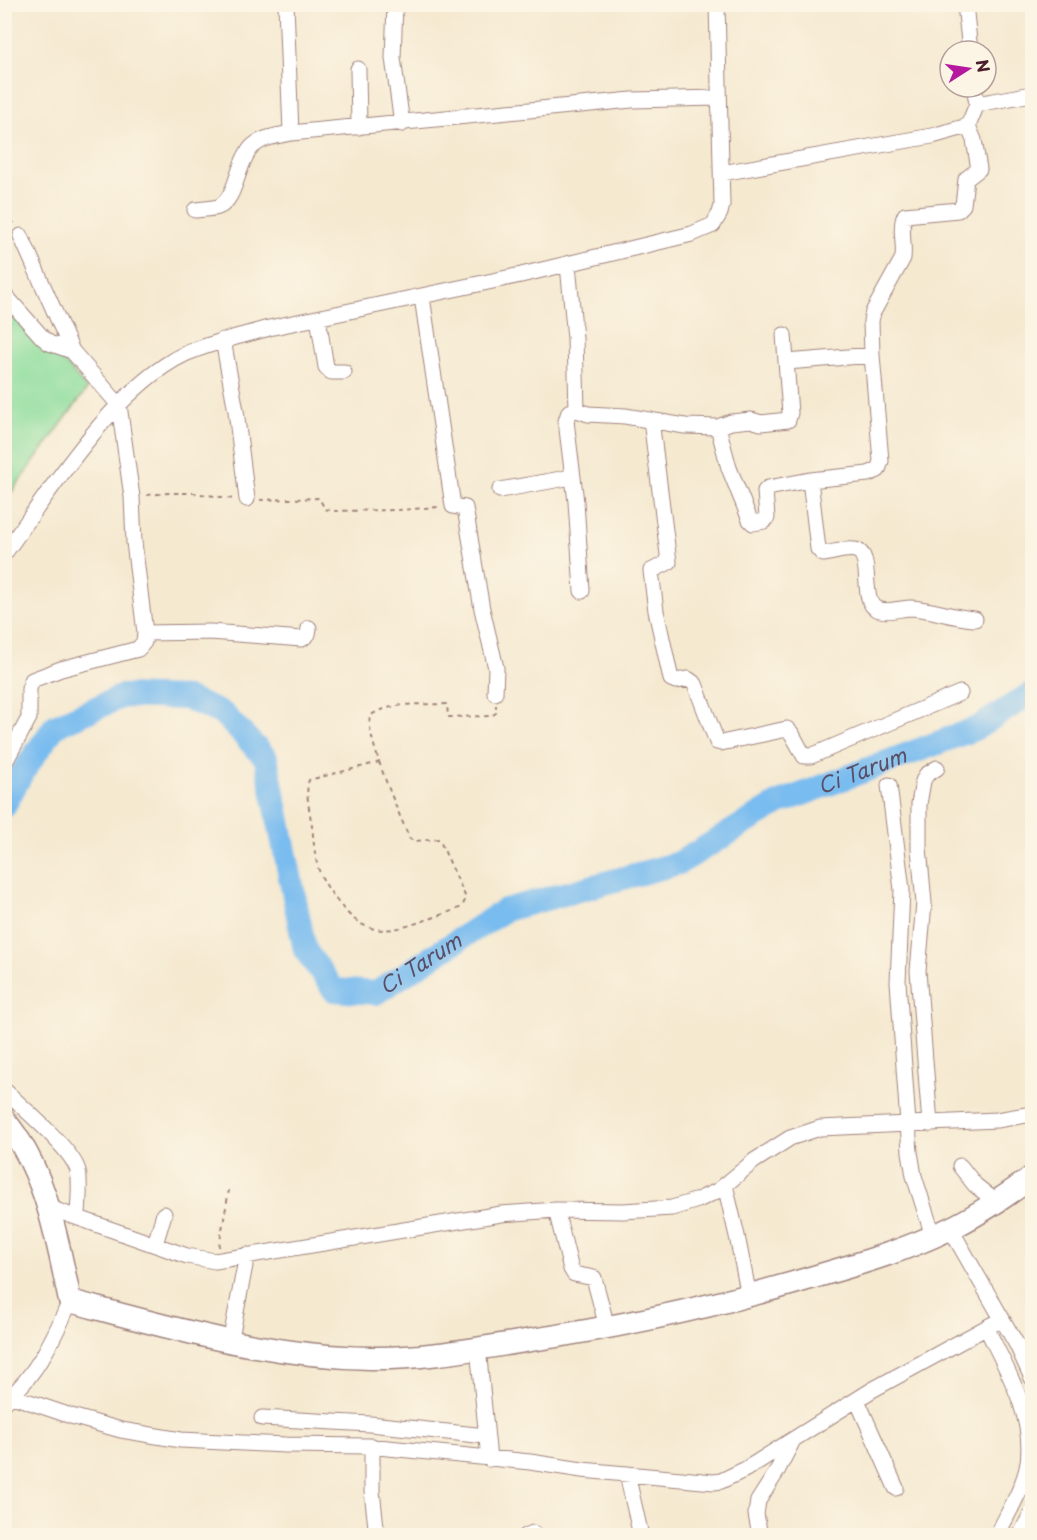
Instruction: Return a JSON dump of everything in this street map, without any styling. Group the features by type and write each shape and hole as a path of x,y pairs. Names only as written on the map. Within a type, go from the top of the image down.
{"main road":[{"path":"4,1120 13,1130 35,1170 47,1207 70,1301 230,1343 284,1352 336,1348 370,1358 405,1357 478,1348 607,1327 749,1296 866,1261 943,1232 1032,1177"}],"street":[{"path":"286,4 291,133"},
{"path":"395,4 393,58 402,124"},
{"path":"4,554 68,467 119,405 184,355 223,340 568,265 692,234 712,225 722,205 717,4"},
{"path":"965,4 969,39"},
{"path":"358,69 359,128"},
{"path":"977,104 1032,94"},
{"path":"195,210 220,207 228,199 244,158 252,146 265,139 291,133 632,100 718,98"},
{"path":"718,427 729,468 752,522 759,523 766,518 765,491 768,488 810,480 868,474 878,470 880,467 873,355 873,312 903,258 905,215 958,210 963,205 966,179 979,169 974,140 968,126 977,104 976,99"},
{"path":"722,173 932,136 968,126"},
{"path":"4,764 29,718 29,689 32,680 62,669 138,650 144,642 145,633 134,542 132,497 119,405 72,351 21,236"},
{"path":"568,265 575,338 577,410"},
{"path":"4,294 49,343 72,351"},
{"path":"422,297 453,506 465,508 496,668 495,693"},
{"path":"318,318 326,367 331,372 344,372"},
{"path":"582,591 579,533 567,414 577,410 588,414 608,414 685,426 718,427 731,422 751,420 761,423 788,420 790,413 784,335"},
{"path":"223,340 236,411 247,499"},
{"path":"787,362 873,355"},
{"path":"651,420 669,561 668,564 651,572 656,611 671,679 676,681 688,679 695,684 717,741 721,743 787,729 804,756 811,756 960,693"},
{"path":"500,490 572,477"},
{"path":"810,480 819,549 823,554 855,550 862,554 865,561 868,596 874,608 880,610 911,608 975,619"},
{"path":"145,633 210,632 302,639 308,634 309,628"},
{"path":"919,1125 898,982 923,886 919,848 919,804 923,782 926,775 937,768"},
{"path":"889,785 899,860 913,918 918,971 919,1125 910,1152 914,1176 943,1232 1032,1378"},
{"path":"4,1090 74,1162 79,1180 78,1218"},
{"path":"47,1207 187,1256 214,1261 247,1259 501,1214 556,1210 623,1211 672,1208 698,1200 724,1185 754,1161 790,1138 820,1128 997,1120 1032,1114"},
{"path":"960,1166 975,1185 995,1201"},
{"path":"724,1185 749,1296"},
{"path":"556,1210 571,1269 574,1274 594,1278 607,1327"},
{"path":"155,1244 164,1214"},
{"path":"230,1343 247,1259"},
{"path":"8,1400 28,1380 39,1364 70,1301"},
{"path":"262,1418 370,1437 488,1448 530,1462 582,1470 706,1482 721,1480 746,1469 857,1400 996,1319"},
{"path":"996,1319 1018,1395 1030,1421 1027,1467 997,1536"},
{"path":"478,1348 488,1448"},
{"path":"8,1400 121,1430 181,1440 292,1443 370,1437 488,1448"},
{"path":"857,1400 896,1488"},
{"path":"292,1443 295,1422"},
{"path":"370,1437 372,1491 377,1536"},
{"path":"760,1536 756,1514 758,1501 793,1440"},
{"path":"627,1474 640,1535"},
{"path":"1020,1536 1032,1512"},
{"path":"526,1536 532,1533 537,1536"}],"path":[{"path":"4,207 21,236"},
{"path":"132,497 183,493 247,499 318,498 325,509 333,511 453,506"},
{"path":"380,762 309,780 306,788 312,815 315,858 323,882 345,911 357,922 381,930 396,930 462,907 466,898 439,839 415,841 410,839 380,762 369,718 372,714 405,705 447,704 448,717 491,716 496,713 495,693"},
{"path":"214,1261 220,1244 229,1190"}],"green space":[{"path":"5,305 35,342 67,365 87,389 5,501"}],"waterway":[{"name":"Ci Tarum","path":"4,806 22,773 55,726 123,696 186,698 223,714 266,758 305,950 334,990 376,993 505,910 679,863 779,803 977,728 1032,693"}]}
